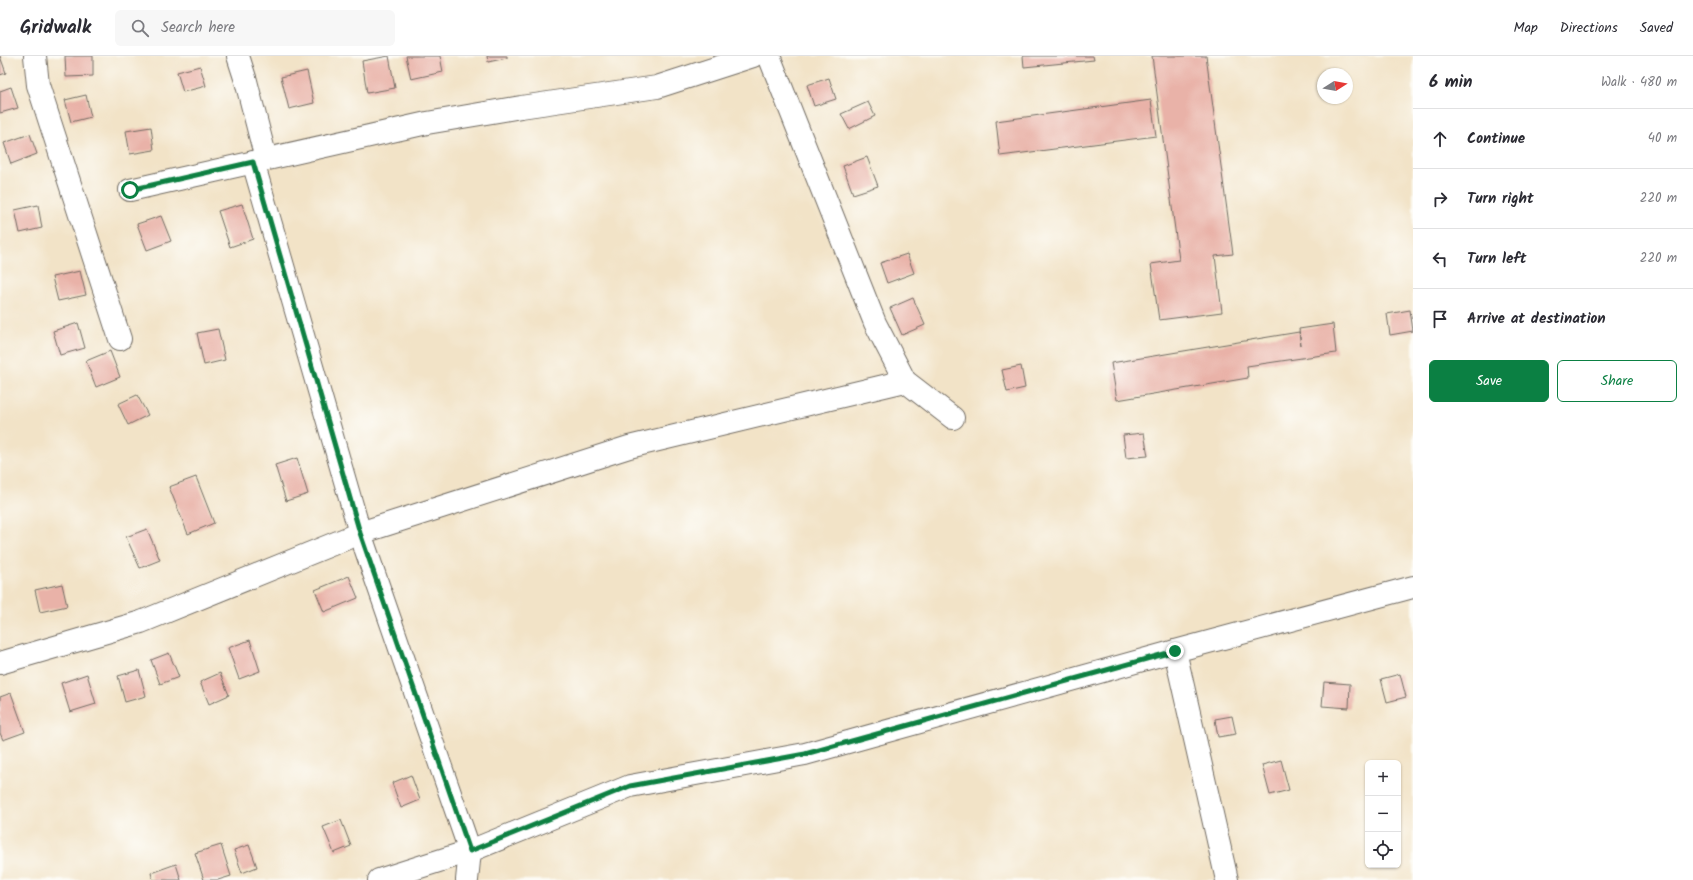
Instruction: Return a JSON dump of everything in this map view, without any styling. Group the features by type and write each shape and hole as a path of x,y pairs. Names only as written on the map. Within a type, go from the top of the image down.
{"street":[{"path":"35,56 38,85 120,339"},
{"path":"238,56 246,81 259,161 360,533 470,851 467,880"},
{"path":"130,190 427,123 521,107 657,87 753,56"},
{"path":"769,56 875,323 905,382 953,418"},
{"path":"0,663 141,622 360,533 629,447 905,382"},
{"path":"379,880 470,851 630,786 805,754 1175,651 1413,587"},
{"path":"1175,651 1227,880"}],"building":[{"path":"0,56 6,73 0,75"},
{"path":"65,56 93,56 93,76 66,77"},
{"path":"389,56 395,88 367,93 362,61"},
{"path":"406,56 440,56 443,72 411,79"},
{"path":"487,56 507,56 507,58 488,62"},
{"path":"1023,56 1093,56 1094,60 1024,67"},
{"path":"1152,56 1206,56 1233,254 1215,256 1222,312 1159,320 1151,264 1179,260"},
{"path":"200,66 206,86 183,92 177,72"},
{"path":"307,71 314,103 289,109 281,77"},
{"path":"829,78 836,99 814,106 807,85"},
{"path":"11,87 18,108 0,113 0,91"},
{"path":"86,95 91,117 71,122 65,100"},
{"path":"1151,100 1156,136 1000,156 996,121"},
{"path":"868,102 875,116 849,129 841,114"},
{"path":"151,127 154,150 130,154 126,131"},
{"path":"30,134 37,154 11,164 4,143"},
{"path":"867,157 878,186 853,194 843,166"},
{"path":"242,204 253,239 230,247 218,211"},
{"path":"38,205 42,228 20,233 15,210"},
{"path":"161,216 171,241 147,250 137,224"},
{"path":"907,254 914,273 887,283 880,263"},
{"path":"80,271 86,295 58,301 52,277"},
{"path":"913,298 925,325 902,335 890,308"},
{"path":"1410,310 1413,331 1390,335 1387,314"},
{"path":"78,323 85,348 60,355 53,331"},
{"path":"1333,324 1336,353 1247,366 1248,378 1117,400 1111,363 1299,332 1301,345 1299,329"},
{"path":"218,329 225,360 204,365 197,333"},
{"path":"110,351 120,377 96,387 86,361"},
{"path":"1021,366 1025,388 1007,392 1002,370"},
{"path":"137,395 148,415 128,425 118,404"},
{"path":"1144,433 1148,456 1126,458 1123,435"},
{"path":"297,458 308,494 286,501 275,465"},
{"path":"196,477 214,523 188,534 169,487"},
{"path":"147,529 160,560 140,568 126,537"},
{"path":"349,576 358,598 324,612 315,590"},
{"path":"62,584 67,606 40,612 35,590"},
{"path":"250,640 260,671 239,679 228,648"},
{"path":"169,653 179,677 160,684 151,660"},
{"path":"139,670 146,696 125,702 118,676"},
{"path":"220,673 229,695 209,704 200,682"},
{"path":"87,674 96,704 70,712 61,683"},
{"path":"1400,674 1406,697 1387,702 1381,679"},
{"path":"1324,682 1350,684 1349,708 1322,706"},
{"path":"11,693 25,732 3,740 0,733 0,697"},
{"path":"1232,716 1236,734 1218,737 1215,719"},
{"path":"1281,760 1289,790 1270,795 1262,765"},
{"path":"411,775 420,800 401,808 392,783"},
{"path":"341,820 351,846 334,853 323,827"},
{"path":"221,845 231,876 218,880 204,880 195,853"},
{"path":"249,845 257,867 242,873 234,850"},
{"path":"176,864 181,880 153,880 151,873"}],"route":[{"path":"130,190 253,162 360,533 470,851 630,786 805,754 1175,651"}]}
